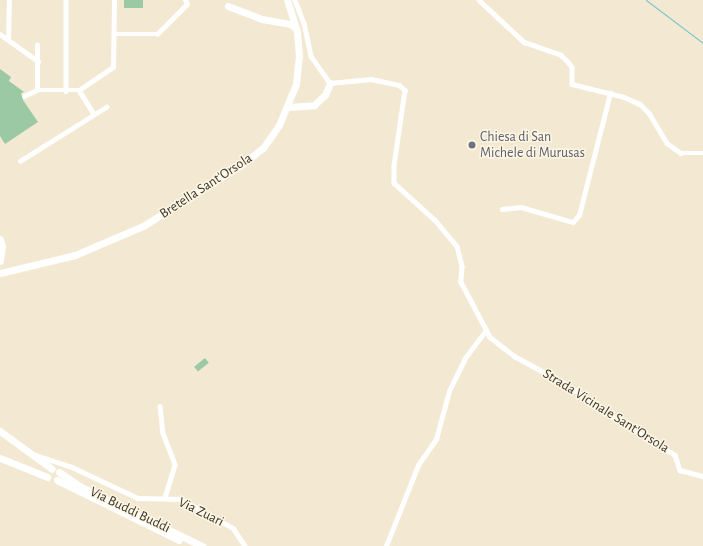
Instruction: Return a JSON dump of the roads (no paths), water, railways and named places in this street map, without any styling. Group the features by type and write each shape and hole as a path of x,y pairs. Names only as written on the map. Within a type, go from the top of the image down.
{"main road":[{"name":"Bretella Sant'Orsola","path":"0,273 75,255 118,237 161,216 263,148 272,137 288,107 292,95 299,56 296,28 287,0"},
{"path":"229,3 262,19 282,21 296,28"},
{"path":"282,21 288,17 291,9"},
{"path":"288,107 302,105 310,106 325,95 330,83"},
{"path":"292,95 302,105"},
{"path":"0,239 2,246 0,261"},
{"path":"0,431 35,455 52,469 59,472 57,480 51,481 47,477 0,458"},
{"path":"47,477 47,473 52,469"},
{"name":"Via Buddi Buddi","path":"59,472 80,486 202,546"},
{"name":"Via Buddi Buddi","path":"57,480 191,546"}],"street":[{"path":"8,0 8,40"},
{"path":"66,0 66,91"},
{"path":"24,96 37,90 79,90 113,67 114,0"},
{"path":"114,34 157,34 187,4 185,0"},
{"path":"295,0 304,23 311,56 330,83"},
{"path":"479,0 489,12 524,42 561,55 572,67 572,84 610,93 640,104 649,113 667,143 681,153 703,153"},
{"path":"0,34 38,61"},
{"path":"37,45 37,90"},
{"name":"Strada Vicinale Sant'Orsola","path":"330,83 371,79 398,85 405,90 394,165 394,183 435,220 457,246 462,266 461,282 490,336 514,356 568,385 616,419 675,455 680,470 703,476"},
{"path":"79,90 94,114"},
{"path":"502,209 521,207 573,222 579,215 610,93"},
{"path":"20,161 106,107"},
{"path":"386,546 418,465 436,439 449,391 464,358 486,330"},
{"path":"160,406 163,433 175,465 165,497"},
{"name":"Via Zuari","path":"35,455 72,467 138,498 165,497 181,499 217,518 232,528 245,546"}],"waterway":[{"path":"646,0 703,43"}],"place":[{"name":"Chiesa di San Michele di Murusas","path":"472,145"}]}
